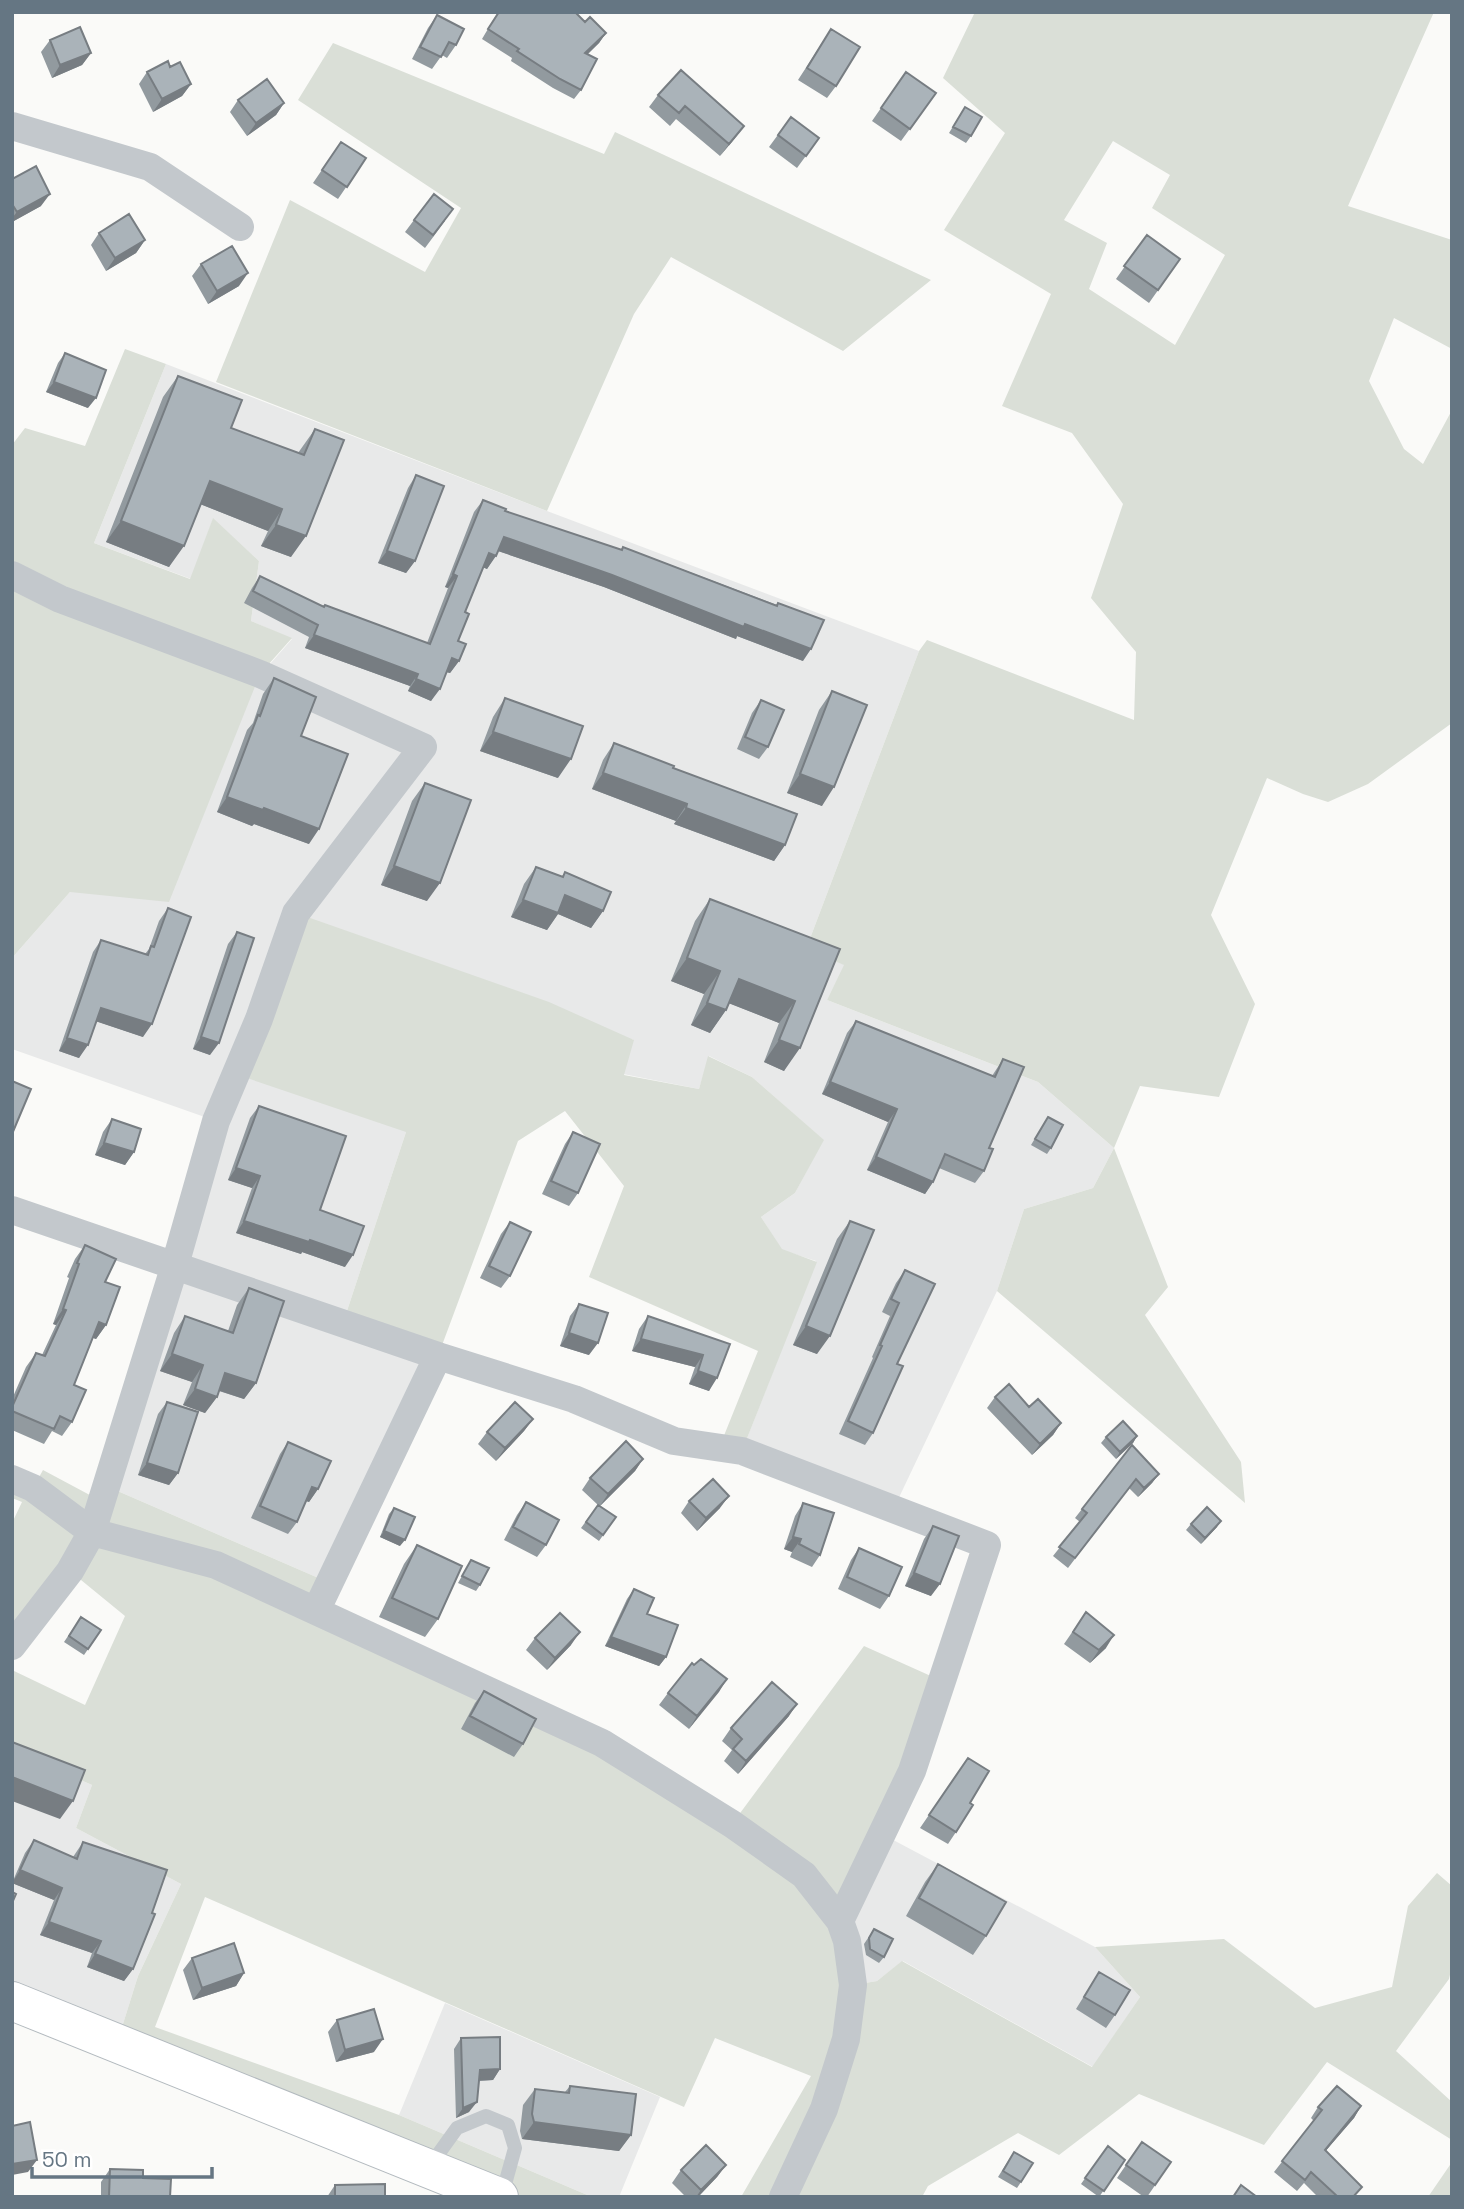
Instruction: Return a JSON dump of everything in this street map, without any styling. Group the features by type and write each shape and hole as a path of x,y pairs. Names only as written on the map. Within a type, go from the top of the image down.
{"main road":[{"path":"12,2001 500,2197"}],"street":[{"path":"12,126 150,167 240,228"},
{"path":"12,575 60,599 260,674 424,747 296,913 259,1019 216,1121 175,1265 92,1531 70,1571 12,1646"},
{"path":"12,1210 438,1356 574,1399 674,1441 742,1451 987,1545 912,1771 840,1921"},
{"path":"316,1611 438,1356"},
{"path":"12,1479 33,1488 92,1531 216,1565 602,1744 732,1824 804,1875 840,1921 847,1941 853,1985 846,2039 824,2109 783,2197"}],"lane":[{"path":"428,2168 457,2128 486,2116 508,2125 515,2148 500,2197"}],"shaded area":[{"path":"975,12 1434,12 1348,206 1452,240 1452,349 1394,318 1369,381 1404,449 1423,464 1452,410 1452,723 1368,784 1328,802 1267,778 1211,915 1255,1004 1219,1097 1140,1086 1114,1148 1038,1082 827,1000 844,965 806,949 919,651 927,640 1134,720 1136,652 1091,598 1123,504 1072,433 1002,406 1051,294 944,230 1005,133 943,78","holes":["1113,141 1170,175 1152,208 1225,255 1175,345 1089,289 1107,243 1064,220"]},
{"path":"333,43 604,154 615,132 931,280 843,351 671,257 634,314 547,511 216,382 290,200 425,272 461,208 298,100"},
{"path":"125,349 166,364 94,543 190,579 213,518 259,561 251,621 292,638 260,674 169,902 70,892 12,958 12,445 25,428 85,446"},
{"path":"166,364 919,651 806,949 845,965 827,1000 1038,1082 1114,1148 1093,1188 1024,1209 997,1291 894,1508 742,1451 816,1261 782,1250 761,1217 795,1193 823,1140 752,1077 709,1056 699,1089 623,1074 633,1039 406,1132 343,1323 438,1356 330,1583 106,1486 216,1121 12,1049 12,958 292,639 251,621 259,561 213,519 191,579 94,543"},
{"path":"296,913 549,1002 634,1040 624,1075 699,1089 708,1056 752,1077 824,1140 795,1193 761,1217 782,1249 817,1262 742,1451 719,1448 758,1351 589,1277 624,1186 565,1111 518,1141 438,1356 343,1323 406,1132 235,1074"},
{"path":"1114,1148 1168,1287 1145,1315 1241,1462 1245,1503 997,1291 1024,1209 1093,1188"},
{"path":"43,1470 101,1501 106,1486 330,1583 316,1611 732,1824 864,1646 942,1681 840,1921 853,1985 877,1981 902,1961 1092,2067 1140,1997 1095,1947 1224,1939 1315,2008 1392,1987 1408,1906 1437,1873 1452,1886 1452,1966 1449,1979 1396,2051 1452,2102 1452,2140 1327,2062 1264,2145 1139,2094 1059,2155 1018,2133 928,2186 922,2197 741,2197 811,2076 715,2038 684,2107 205,1897 155,2027 399,2115 592,2197 499,2197 117,2043 138,1976 181,1884 76,1828 92,1785 12,1750 12,1670 85,1705 125,1616 70,1571 12,1646 12,1523 22,1502 12,1498 12,1479 33,1488"},
{"path":"12,1750 92,1785 76,1828 181,1884 138,1976 117,2043 12,2001"},
{"path":"882,1834 1095,1947 1140,1997 1093,2067 903,1961 877,1981 853,1985 847,1941"},
{"path":"445,2003 660,2097 619,2197 592,2197 399,2115"},
{"path":"1452,2162 1452,2197 1428,2197"}],"building":[{"path":"499,12 575,12 585,22 590,17 606,33 585,53 597,59 581,90 517,51 519,49 488,29"},
{"path":"437,15 464,29 456,45 449,42 441,57 420,47"},
{"path":"80,27 91,53 60,65 50,40"},
{"path":"831,29 860,47 836,86 807,68"},
{"path":"168,61 170,67 180,62 191,84 162,99 147,72"},
{"path":"681,70 744,126 729,144 685,106 679,113 658,95"},
{"path":"906,72 936,93 910,129 881,108"},
{"path":"267,79 284,103 256,123 238,100"},
{"path":"965,107 982,117 971,136 953,127"},
{"path":"791,117 819,138 806,156 778,135"},
{"path":"341,142 366,158 347,187 322,170"},
{"path":"36,166 50,194 17,212 12,204 12,179"},
{"path":"434,194 453,209 433,235 414,220"},
{"path":"129,214 145,240 115,258 99,233"},
{"path":"1147,235 1180,259 1158,290 1124,266"},
{"path":"232,246 248,273 217,291 201,264"},
{"path":"65,353 106,370 96,398 54,382"},
{"path":"178,376 242,400 231,428 304,455 315,429 344,440 306,536 276,525 282,509 210,481 184,546 121,521"},
{"path":"416,475 444,486 415,561 387,551"},
{"path":"483,500 506,509 505,511 622,550 623,547 777,606 778,603 824,620 811,649 745,624 744,627 612,575 504,537 496,556 489,553 465,612 469,614 458,641 466,644 459,661 452,658 440,689 416,679 418,674 314,635 318,625 253,591 260,576 324,607 325,605 430,644 457,576 453,574"},
{"path":"274,678 316,697 301,736 348,754 319,829 227,797"},
{"path":"832,691 867,705 834,787 800,774"},
{"path":"505,698 583,726 571,759 493,732"},
{"path":"761,700 784,710 768,747 745,737"},
{"path":"614,743 797,814 785,845 603,773"},
{"path":"425,783 471,800 440,883 394,866"},
{"path":"536,867 563,877 565,872 611,892 603,911 565,895 558,913 523,900"},
{"path":"710,899 840,949 800,1048 779,1040 795,1001 739,979 726,1010 707,1003 720,971 687,958"},
{"path":"168,908 191,917 152,1024 101,1008 88,1045 67,1038 101,940 148,955 151,946 154,947"},
{"path":"237,932 254,938 219,1043 201,1037"},
{"path":"856,1021 995,1077 1003,1059 1024,1067 989,1148 993,1149 984,1171 945,1154 933,1182 876,1157 897,1109 830,1082"},
{"path":"12,1081 31,1089 12,1134"},
{"path":"259,1106 346,1136 320,1210 364,1226 353,1255 244,1221 260,1176 236,1168"},
{"path":"1048,1117 1063,1125 1051,1148 1035,1139"},
{"path":"112,1119 141,1129 134,1152 104,1143"},
{"path":"573,1132 600,1144 578,1193 551,1181"},
{"path":"850,1221 874,1230 830,1336 806,1326"},
{"path":"510,1222 531,1232 510,1276 489,1266"},
{"path":"85,1245 116,1259 105,1282 120,1287 106,1325 99,1322 74,1385 86,1390 72,1422 60,1416 54,1429 12,1411 12,1407 36,1353 45,1356 66,1310 63,1309"},
{"path":"905,1270 935,1284 897,1364 903,1366 873,1433 848,1421 899,1303 891,1299"},
{"path":"249,1288 284,1301 256,1383 225,1373 217,1397 195,1389 203,1365 172,1354 185,1316 233,1333"},
{"path":"579,1304 608,1313 598,1343 569,1333"},
{"path":"648,1316 730,1344 717,1378 698,1371 703,1355 641,1339"},
{"path":"1009,1384 1029,1407 1038,1399 1061,1423 1040,1444 995,1397"},
{"path":"167,1402 198,1412 178,1473 147,1463"},
{"path":"515,1402 533,1419 505,1448 487,1432"},
{"path":"1123,1421 1137,1436 1120,1452 1106,1437"},
{"path":"626,1441 643,1459 608,1494 590,1478"},
{"path":"288,1442 331,1461 318,1489 312,1487 297,1522 260,1506"},
{"path":"1132,1445 1159,1474 1144,1488 1136,1479 1075,1558 1059,1547 1087,1513 1082,1509"},
{"path":"713,1479 729,1496 706,1518 689,1501"},
{"path":"526,1502 559,1520 546,1545 513,1527"},
{"path":"803,1503 834,1513 820,1555 799,1544 801,1539 793,1537"},
{"path":"598,1505 616,1517 603,1535 586,1522"},
{"path":"1207,1507 1221,1521 1205,1538 1191,1524"},
{"path":"394,1508 415,1517 405,1540 384,1531"},
{"path":"933,1526 959,1536 940,1584 914,1573"},
{"path":"417,1545 462,1566 438,1619 392,1598"},
{"path":"859,1548 902,1567 889,1596 847,1577"},
{"path":"471,1560 489,1568 480,1585 462,1576"},
{"path":"634,1589 654,1598 647,1614 678,1625 666,1657 611,1637"},
{"path":"1086,1612 1114,1635 1099,1650 1073,1632"},
{"path":"560,1613 580,1632 555,1658 535,1638"},
{"path":"81,1617 101,1630 88,1649 69,1636"},
{"path":"701,1659 727,1679 697,1716 668,1693 692,1663 694,1665"},
{"path":"772,1682 797,1704 746,1761 733,1749 742,1739 731,1728"},
{"path":"484,1691 536,1719 523,1744 470,1716"},
{"path":"12,1742 85,1770 73,1801 12,1777"},
{"path":"968,1758 989,1771 970,1803 973,1805 956,1832 929,1815"},
{"path":"34,1840 77,1859 83,1842 167,1870 152,1913 155,1914 133,1969 95,1954 101,1941 49,1922 62,1888 20,1870"},
{"path":"938,1864 1006,1902 986,1936 919,1898"},
{"path":"874,1929 893,1939 884,1957 870,1949 869,1938"},
{"path":"234,1943 244,1973 202,1988 192,1958"},
{"path":"1099,1972 1130,1990 1115,2015 1084,1997"},
{"path":"374,2009 383,2039 345,2050 337,2020"},
{"path":"500,2037 500,2069 480,2070 477,2102 463,2108 461,2038"},
{"path":"570,2086 636,2094 631,2135 534,2122 532,2114 535,2089 569,2093"},
{"path":"1337,2086 1361,2106 1325,2150 1362,2187 1353,2197 1338,2197 1311,2172 1305,2180 1282,2161 1322,2110 1318,2107"},
{"path":"30,2122 37,2160 12,2164 12,2126"},
{"path":"1142,2142 1171,2162 1155,2185 1126,2165"},
{"path":"706,2145 726,2165 701,2190 681,2170"},
{"path":"1108,2146 1125,2160 1104,2191 1085,2178"},
{"path":"1014,2152 1033,2163 1021,2182 1003,2171"},
{"path":"110,2169 143,2170 143,2178 171,2179 170,2197 109,2197"},
{"path":"385,2184 385,2197 335,2197 335,2185"},
{"path":"1241,2185 1257,2197 1233,2197"}]}
